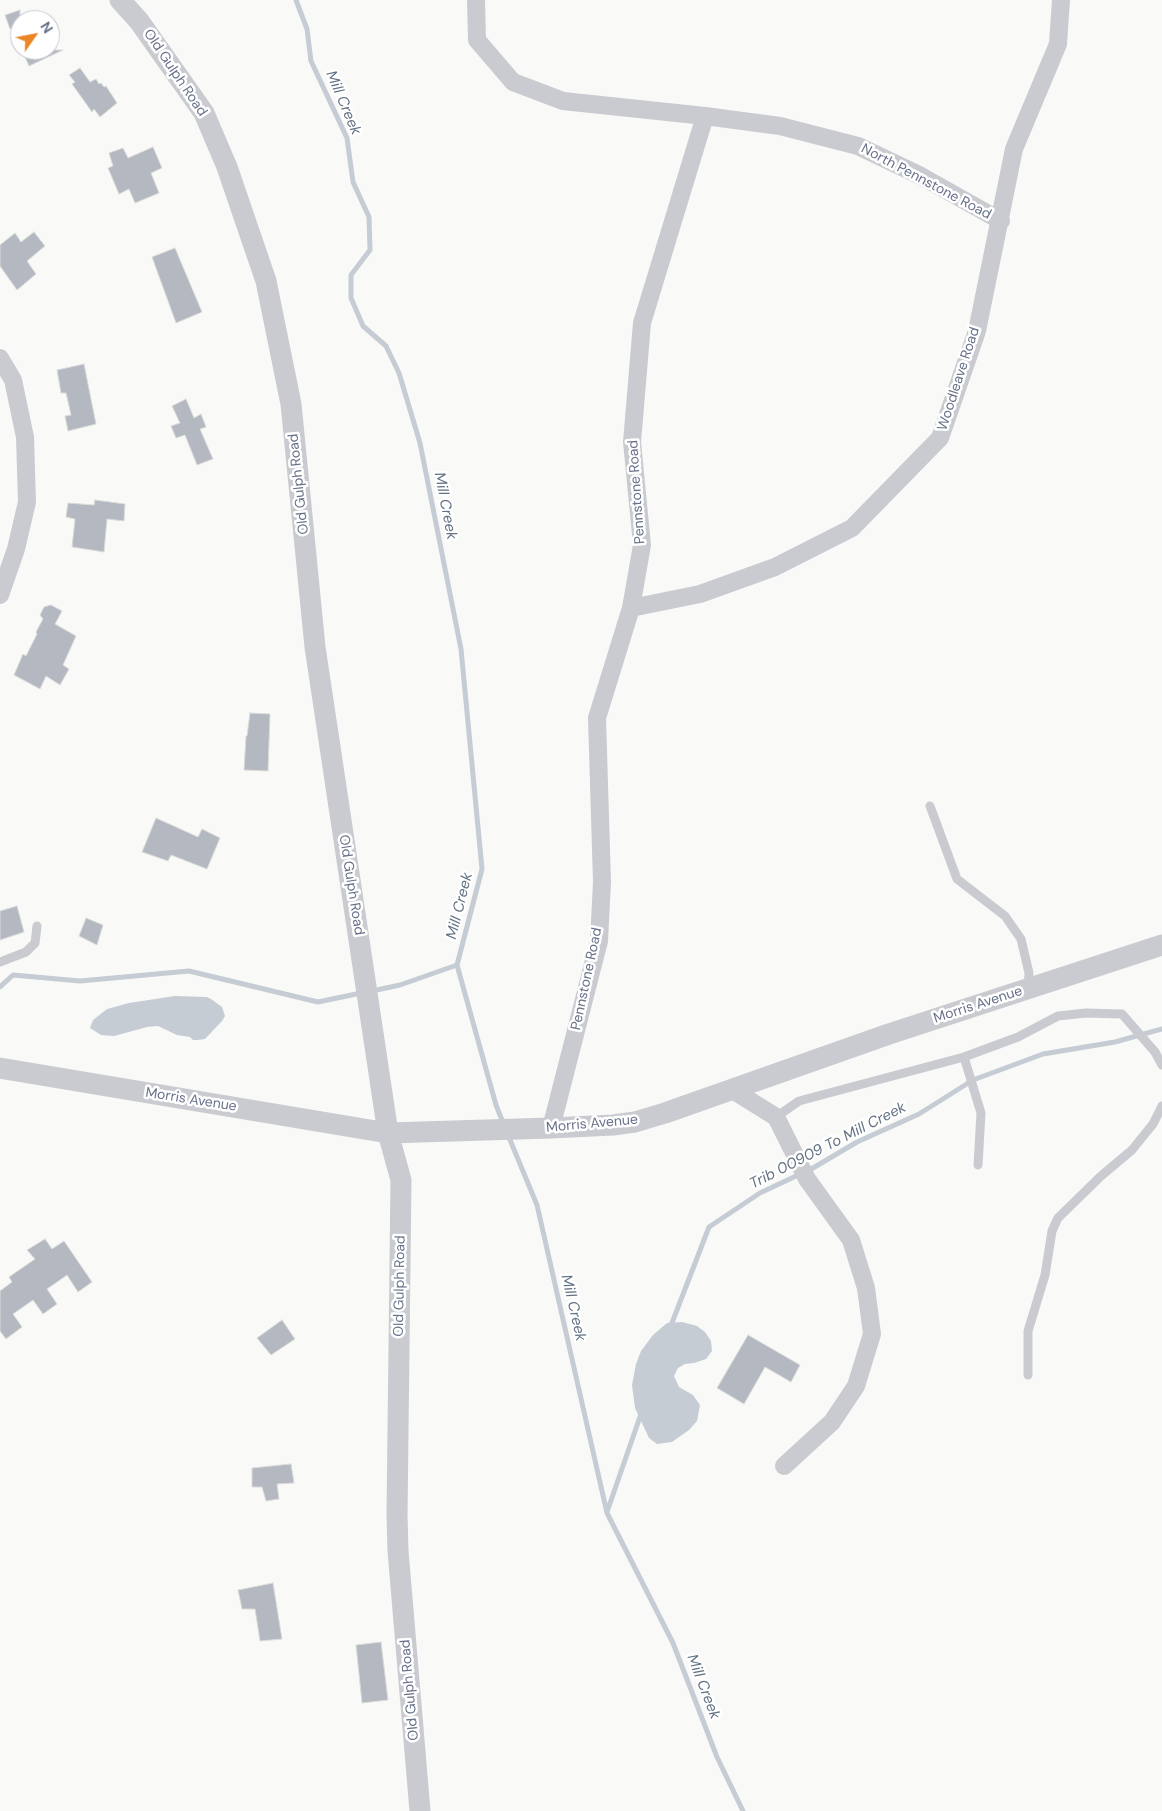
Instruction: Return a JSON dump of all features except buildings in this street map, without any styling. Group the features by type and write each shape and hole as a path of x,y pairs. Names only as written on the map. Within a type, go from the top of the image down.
{"street":[{"name":"Old Gulph Road","path":"120,0 139,21 204,113 228,167 266,281 291,404 315,647 388,1133 401,1180 397,1524 420,1811"},
{"path":"476,0 477,40 513,82 563,101 705,116"},
{"name":"Woodleave Road","path":"631,608 700,594 757,574 776,567 852,528 940,438 976,331 992,252 1001,221 1014,149 1058,44 1061,0"},
{"name":"North Pennstone Road","path":"705,116 780,126 858,146 921,176 1001,221"},
{"name":"Pennstone Road","path":"551,1128 598,941 602,882 597,718 631,608 642,545 632,442 642,323 705,116"},
{"path":"0,358 13,380 24,437 27,502 16,549 0,595"},
{"name":"Morris Avenue","path":"0,1068 388,1133 613,1125 635,1122 666,1113 889,1034 1162,946"},
{"path":"731,1089 776,1118 807,1178 851,1240 866,1288 872,1334 856,1386 832,1422 784,1466"}],"lane":[{"path":"930,806 957,879 1005,916 1021,939 1029,973 1028,989"},
{"path":"0,962 26,952 35,943 37,926"},
{"path":"776,1118 799,1102 964,1057 1018,1037 1058,1016 1086,1013 1122,1014 1155,1052 1162,1065"},
{"path":"964,1057 981,1113 978,1165"},
{"path":"1028,1375 1028,1331 1045,1275 1052,1231 1058,1218 1101,1176 1132,1150 1153,1124 1162,1106"}],"shaded area":[{"path":"175,996 207,997 222,1007 225,1016 205,1039 198,1040 177,1035 158,1026 114,1036 101,1035 90,1028 93,1020 107,1009 129,1003"},
{"path":"682,1322 697,1326 705,1332 711,1341 712,1351 706,1359 685,1364 678,1368 674,1376 679,1387 693,1395 700,1405 697,1421 689,1430 672,1442 657,1444 649,1438 635,1408 632,1385 636,1364 641,1351 653,1335 667,1323"}],"waterway":[{"name":"Mill Creek","path":"296,0 307,29 311,61 347,138 353,182 369,217 370,250 351,275 351,298 363,326 386,346 399,373 420,443 461,649 482,869 457,965 496,1105 504,1125"},
{"path":"372,991 400,985 457,965"},
{"path":"0,987 13,975 80,981 189,971 318,1002 361,993"},
{"name":"Trib 00909 To Mill Creek","path":"670,1328 709,1227 760,1193 813,1168 857,1142 919,1114 973,1080 1043,1054 1115,1042 1162,1029"},
{"name":"Mill Creek","path":"508,1135 537,1205 607,1513 673,1643 717,1757 743,1811"},
{"name":"Trib 00909 To Mill Creek","path":"607,1512 642,1411"}]}
